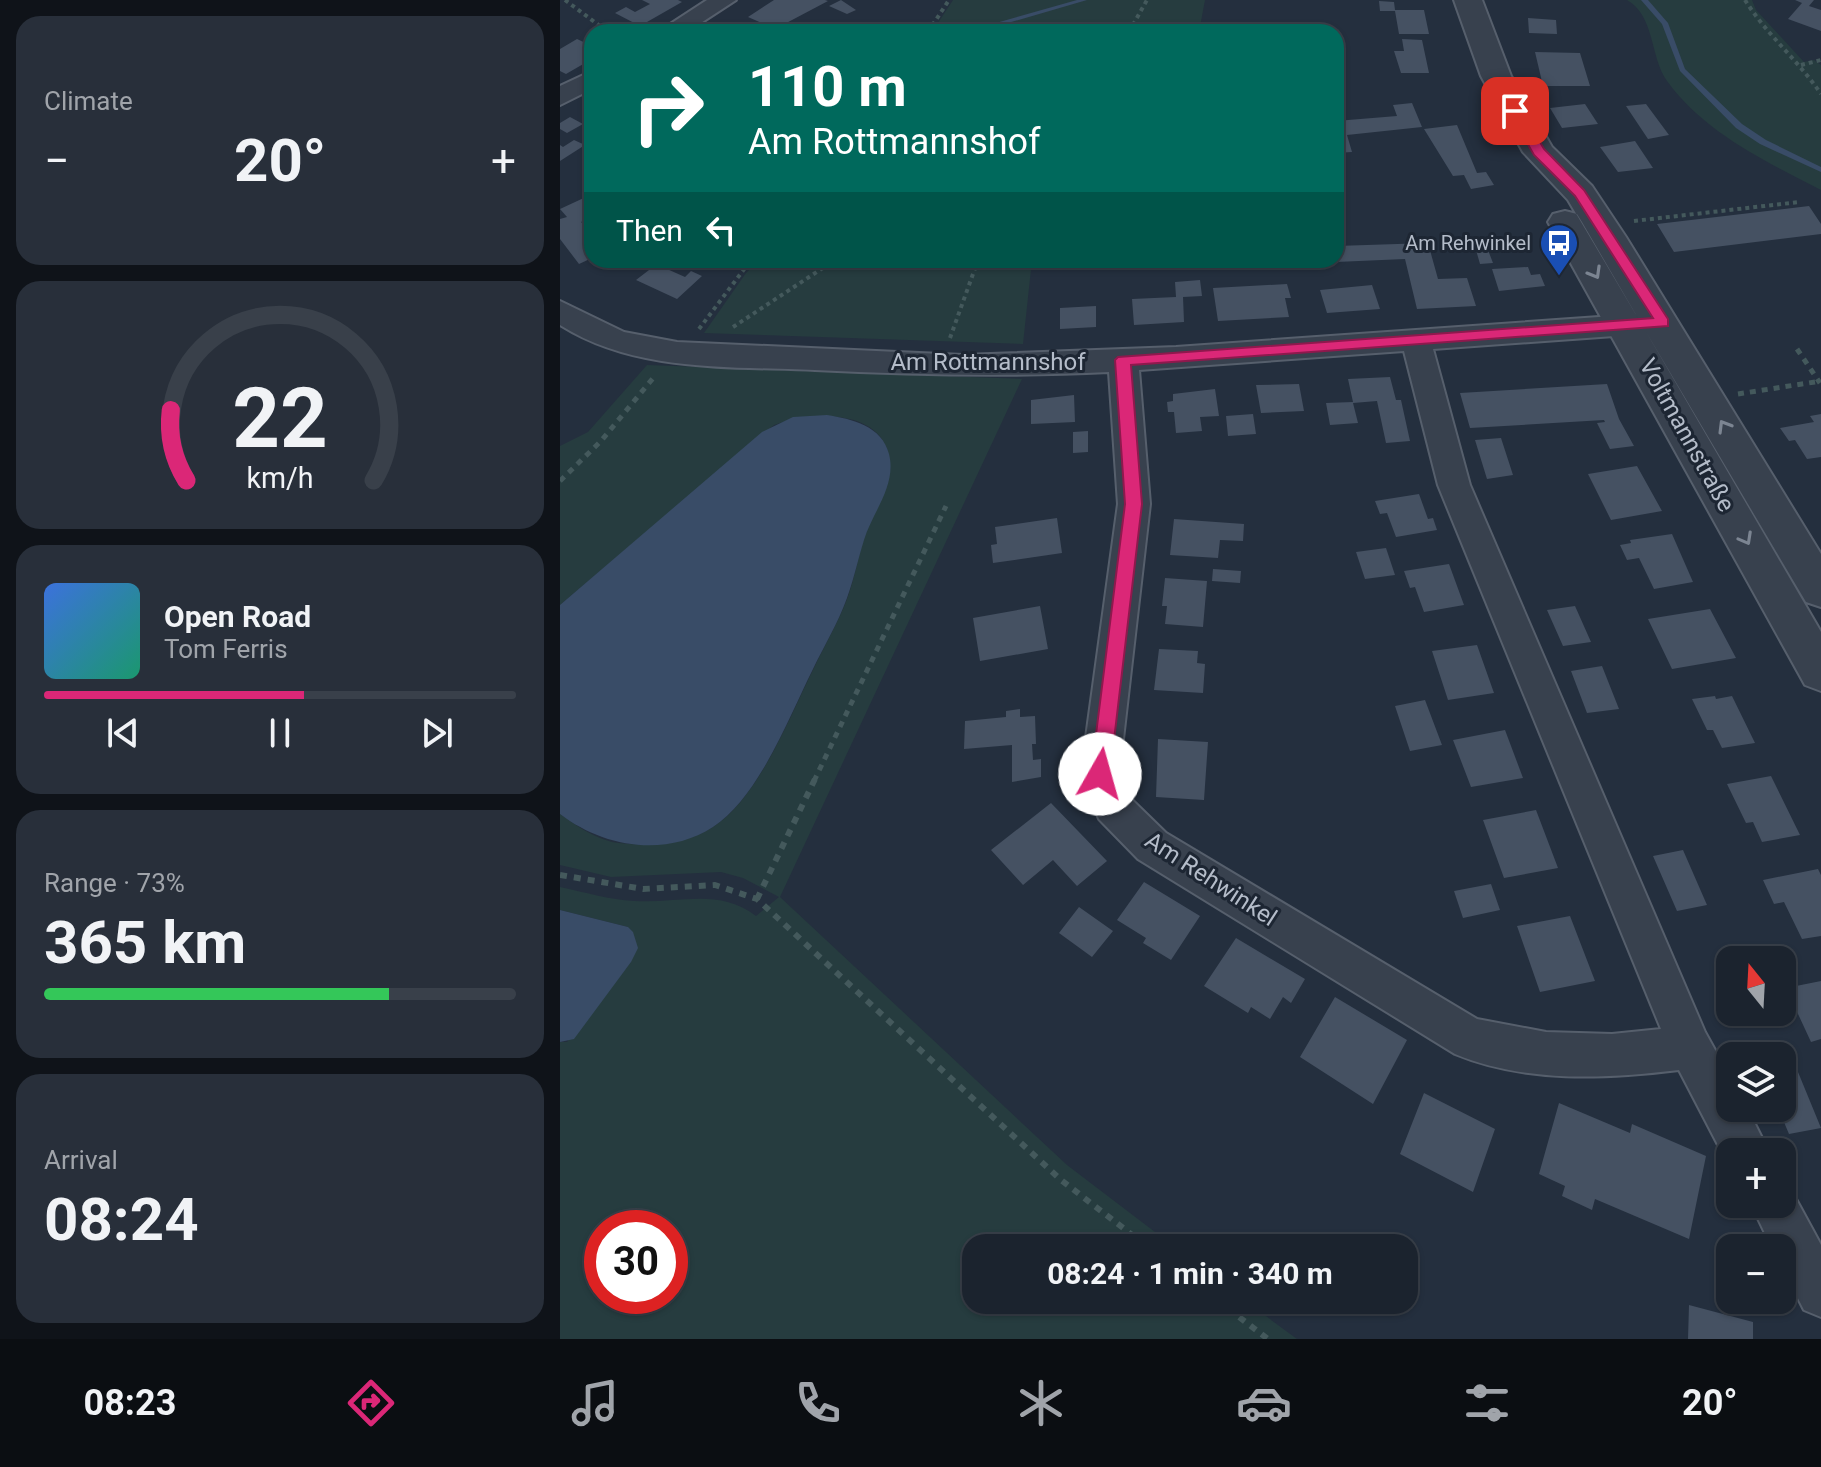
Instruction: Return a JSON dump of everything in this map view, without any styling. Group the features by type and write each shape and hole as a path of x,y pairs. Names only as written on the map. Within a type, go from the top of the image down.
{"street":[{"path":"684,24 724,0"},
{"name":"Voltmannstraße","path":"1468,0 1496,76 1539,152 1551,197 1644,324 1821,590"},
{"path":"560,97 584,83"},
{"name":"Voltmannstraße","path":"1539,152 1580,193 1601,225 1644,324 1821,672"},
{"name":"Am Rottmannshof","path":"560,311 580,326 625,344 673,353 941,365 1123,360 1644,324"},
{"path":"1416,341 1454,485 1690,1047 1739,1138"},
{"name":"Am Rehwinkel","path":"1123,360 1134,504 1100,774 1113,807 1152,846 1470,1039 1546,1054 1612,1056 1690,1047"},
{"path":"1781,1218 1821,1293"}],"path":[{"path":"565,0 594,24"},
{"path":"933,24 949,0"},
{"path":"1134,24 1147,0"},
{"path":"1745,0 1758,21 1801,65 1821,94"},
{"path":"1801,65 1821,60"},
{"path":"1601,225 1799,202"},
{"path":"560,481 601,441 673,353 697,333 743,268"},
{"path":"673,353 736,326 823,268"},
{"path":"941,365 975,268"},
{"path":"1733,394 1820,382 1797,349"},
{"path":"757,899 946,506"},
{"path":"560,875 630,889 715,885 757,899 1061,1180 1131,1234"},
{"path":"1235,1314 1268,1339"}],"green space":[{"path":"953,0 1205,0 1200,24 937,24"},
{"path":"1627,0 1752,0 1756,10 1804,62 1814,60 1821,65 1821,190 1737,144 1699,116 1667,81 1643,16"},
{"path":"751,268 1031,268 1023,344 704,333"},
{"path":"647,365 1022,379 780,897 1067,1165 1158,1234 962,1234 962,1314 1263,1314 1297,1339 560,1339 560,1042 567,1042 631,962 628,927 560,910 560,887 625,900 712,899 742,907 756,916 779,897 743,878 721,872 611,877 560,865 560,814 603,839 642,844 692,837 730,814 759,777 839,617 882,492 889,458 879,435 853,420 820,416 774,425 560,605 560,446 588,432"}],"water":[{"path":"827,415 873,430 889,454 890,477 864,540 839,616 759,776 730,814 713,827 675,843 655,845 615,841 577,825 560,814 560,605 762,432 793,417"},
{"path":"560,910 628,927 638,948 574,1039 560,1042"}],"building":[{"path":"642,0 682,2 644,24 636,24 615,13 626,7 635,12 650,4"},
{"path":"774,0 828,1 784,24 764,24 748,17"},
{"path":"841,0 856,10 847,14 829,6"},
{"path":"1795,0 1814,0 1809,6 1821,10 1821,31 1788,19 1802,3"},
{"path":"1379,1 1394,2 1395,10 1424,10 1429,34 1399,34 1395,11 1380,11"},
{"path":"1528,18 1556,20 1557,34 1529,33"},
{"path":"577,39 584,42 584,64 566,74 560,71 560,49"},
{"path":"1402,39 1422,40 1429,73 1401,73 1394,51 1404,51"},
{"path":"1535,52 1580,53 1590,86 1543,86"},
{"path":"1412,103 1422,127 1347,135 1352,152 1344,152 1344,120 1397,116 1393,105"},
{"path":"1585,104 1598,124 1562,128 1550,108"},
{"path":"1646,104 1669,135 1648,139 1626,106"},
{"path":"570,117 583,124 567,133 560,129 560,123"},
{"path":"1457,125 1477,173 1486,172 1494,185 1471,189 1464,175 1453,176 1424,129"},
{"path":"574,140 584,145 560,161 560,145 563,147"},
{"path":"1635,141 1653,168 1618,172 1600,147"},
{"path":"584,198 584,221 581,222 584,225 584,262 579,264 560,239 560,219 567,217 560,209"},
{"path":"1809,206 1821,224 1821,234 1674,252 1657,224"},
{"path":"1428,243 1438,279 1467,278 1476,306 1417,309 1405,259 1344,262 1344,246"},
{"path":"1476,250 1488,250 1493,263 1480,264"},
{"path":"1528,267 1531,275 1540,274 1545,286 1499,291 1492,269"},
{"path":"652,268 668,268 685,277 691,271 702,276 677,299 636,280"},
{"path":"1200,280 1202,296 1183,297 1184,322 1134,325 1132,299 1176,297 1175,282"},
{"path":"1287,284 1291,298 1285,298 1289,317 1218,321 1213,288"},
{"path":"1372,285 1380,309 1327,313 1320,290"},
{"path":"1096,306 1096,327 1060,329 1060,308"},
{"path":"1390,377 1396,400 1401,400 1410,441 1386,443 1377,401 1353,403 1358,423 1330,425 1326,403 1353,402 1348,379"},
{"path":"1299,384 1304,411 1261,413 1256,385"},
{"path":"1607,384 1619,419 1634,446 1610,449 1597,423 1604,420 1470,428 1460,393"},
{"path":"1215,389 1219,416 1200,417 1202,431 1176,433 1174,412 1168,412 1167,402 1173,401 1173,394"},
{"path":"1074,395 1075,422 1031,424 1031,400"},
{"path":"1253,414 1256,434 1228,436 1226,416"},
{"path":"1821,414 1821,457 1807,459 1795,440 1789,441 1780,428 1814,422 1810,416"},
{"path":"1088,431 1088,452 1073,453 1073,432"},
{"path":"1501,438 1513,475 1487,479 1475,440"},
{"path":"1637,466 1662,511 1611,520 1588,474"},
{"path":"1419,494 1428,519 1433,518 1437,530 1396,537 1387,513 1380,514 1375,501"},
{"path":"1057,518 1062,553 993,563 991,545 997,544 995,527"},
{"path":"1174,519 1244,524 1243,541 1220,540 1218,558 1170,555"},
{"path":"1672,534 1693,582 1654,589 1639,558 1627,560 1620,545 1631,543 1630,540"},
{"path":"1386,548 1395,575 1365,579 1356,552"},
{"path":"1449,564 1464,605 1424,612 1415,587 1410,588 1404,571"},
{"path":"1213,569 1241,571 1240,583 1212,581"},
{"path":"1165,578 1207,581 1203,627 1165,624 1167,606 1162,606"},
{"path":"1040,606 1048,649 980,661 973,618"},
{"path":"1575,606 1591,642 1563,646 1547,610"},
{"path":"1710,609 1736,658 1672,669 1648,619"},
{"path":"1477,645 1494,693 1448,700 1432,651"},
{"path":"1159,649 1198,651 1197,663 1205,664 1203,693 1154,690"},
{"path":"1602,666 1619,709 1587,713 1571,671"},
{"path":"1715,696 1716,699 1732,696 1755,743 1722,748 1713,730 1707,730 1692,699"},
{"path":"1425,700 1442,745 1410,751 1395,706"},
{"path":"1020,709 1020,717 1035,716 1033,760 1041,759 1041,777 1012,782 1012,745 964,749 965,721 1006,717 1006,711"},
{"path":"1505,730 1523,778 1471,787 1453,740"},
{"path":"1158,739 1208,742 1204,800 1156,797"},
{"path":"1771,776 1800,835 1762,842 1753,822 1746,823 1727,784"},
{"path":"1051,803 1107,861 1077,886 1053,860 1023,885 991,850"},
{"path":"1536,810 1558,868 1504,878 1483,820"},
{"path":"1683,850 1707,905 1677,911 1653,856"},
{"path":"1818,869 1821,875 1821,936 1802,939 1784,902 1774,904 1763,880"},
{"path":"1144,882 1200,916 1171,960 1143,943 1146,938 1117,920"},
{"path":"1491,884 1500,910 1463,918 1454,891"},
{"path":"1079,907 1113,931 1092,957 1059,933"},
{"path":"1570,916 1595,981 1540,992 1517,926"},
{"path":"1236,938 1305,979 1291,1003 1283,997 1270,1019 1251,1007 1248,1013 1204,986"},
{"path":"1821,981 1821,1039 1811,1042 1796,1010 1796,986"},
{"path":"1335,997 1407,1040 1373,1104 1300,1057"},
{"path":"1796,1072 1821,1128 1789,1134 1784,1122 1796,1122"},
{"path":"1424,1093 1495,1129 1473,1192 1400,1154"},
{"path":"1559,1103 1630,1133 1632,1124 1706,1156 1689,1239 1595,1199 1592,1210 1562,1196 1565,1186 1539,1174"},
{"path":"1689,1305 1753,1322 1753,1339 1688,1339"}],"waterway":[{"path":"998,24 1084,0"},
{"path":"1644,0 1665,23 1682,70 1739,126 1763,142 1821,170"}],"place":[{"name":"Am Rehwinkel","path":"1559,277"}],"route":[{"path":"1100,774 1134,504 1123,360 1663,323 1580,193 1539,152 1515,111"}]}
